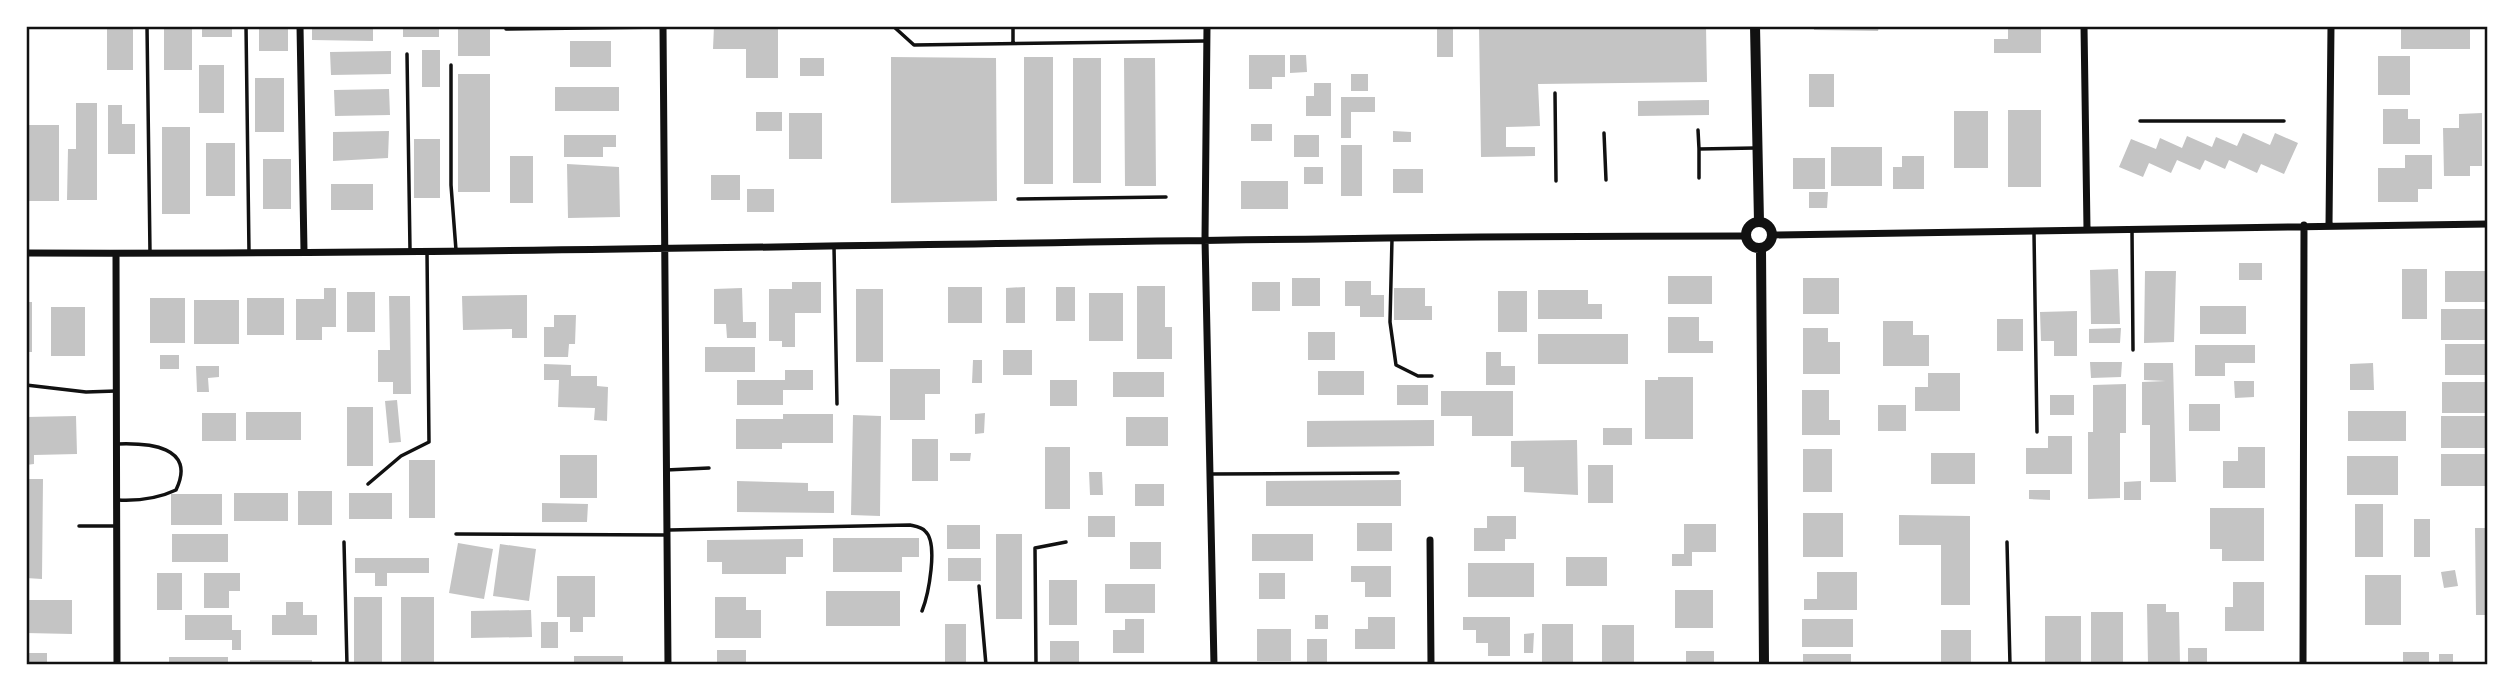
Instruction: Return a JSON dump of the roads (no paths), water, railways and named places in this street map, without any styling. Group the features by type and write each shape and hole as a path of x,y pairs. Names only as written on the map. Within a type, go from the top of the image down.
{"street":[{"path":"300,26 304,251"},
{"path":"1207,26 1205,239 1213,665"},
{"path":"1755,26 1759,222"},
{"path":"2084,26 2087,229"},
{"path":"2329,225 2331,26"},
{"path":"663,27 668,665"},
{"path":"1759,222 1767,225 1771,235 1768,243 1761,248 1752,246 1746,236 1748,228 1759,222"},
{"path":"1771,235 2488,224"},
{"path":"2304,225 2304,665"},
{"path":"26,253 457,252 1205,239 1746,236"},
{"path":"1761,248 1764,665"},
{"path":"116,254 117,665"},
{"path":"1430,540 1431,665"}],"lane":[{"path":"147,26 150,253"},
{"path":"246,26 249,252"},
{"path":"893,26 914,45 1207,41"},
{"path":"1013,26 1013,43"},
{"path":"506,29 663,27"},
{"path":"407,54 410,252"},
{"path":"451,65 451,185 457,252"},
{"path":"1555,93 1556,181"},
{"path":"2140,121 2284,121"},
{"path":"1698,130 1699,178"},
{"path":"1604,133 1606,180"},
{"path":"1699,149 1758,148"},
{"path":"1018,199 1166,197"},
{"path":"2132,228 2133,350"},
{"path":"2034,230 2037,432"},
{"path":"1392,239 1390,322 1396,365 1418,376 1432,376"},
{"path":"834,247 837,404"},
{"path":"368,484 401,456 429,442 427,252"},
{"path":"26,385 86,392 116,391"},
{"path":"116,444 147,443 164,447 177,460 182,479 176,491 164,496 138,501 116,499"},
{"path":"666,470 709,468"},
{"path":"1210,474 1398,473"},
{"path":"456,534 667,533 737,526 910,525 925,530 931,539 928,596 922,611"},
{"path":"79,526 116,526"},
{"path":"344,542 347,665"},
{"path":"1036,665 1035,548 1066,542"},
{"path":"2007,542 2010,665"},
{"path":"979,586 986,665"}]}
